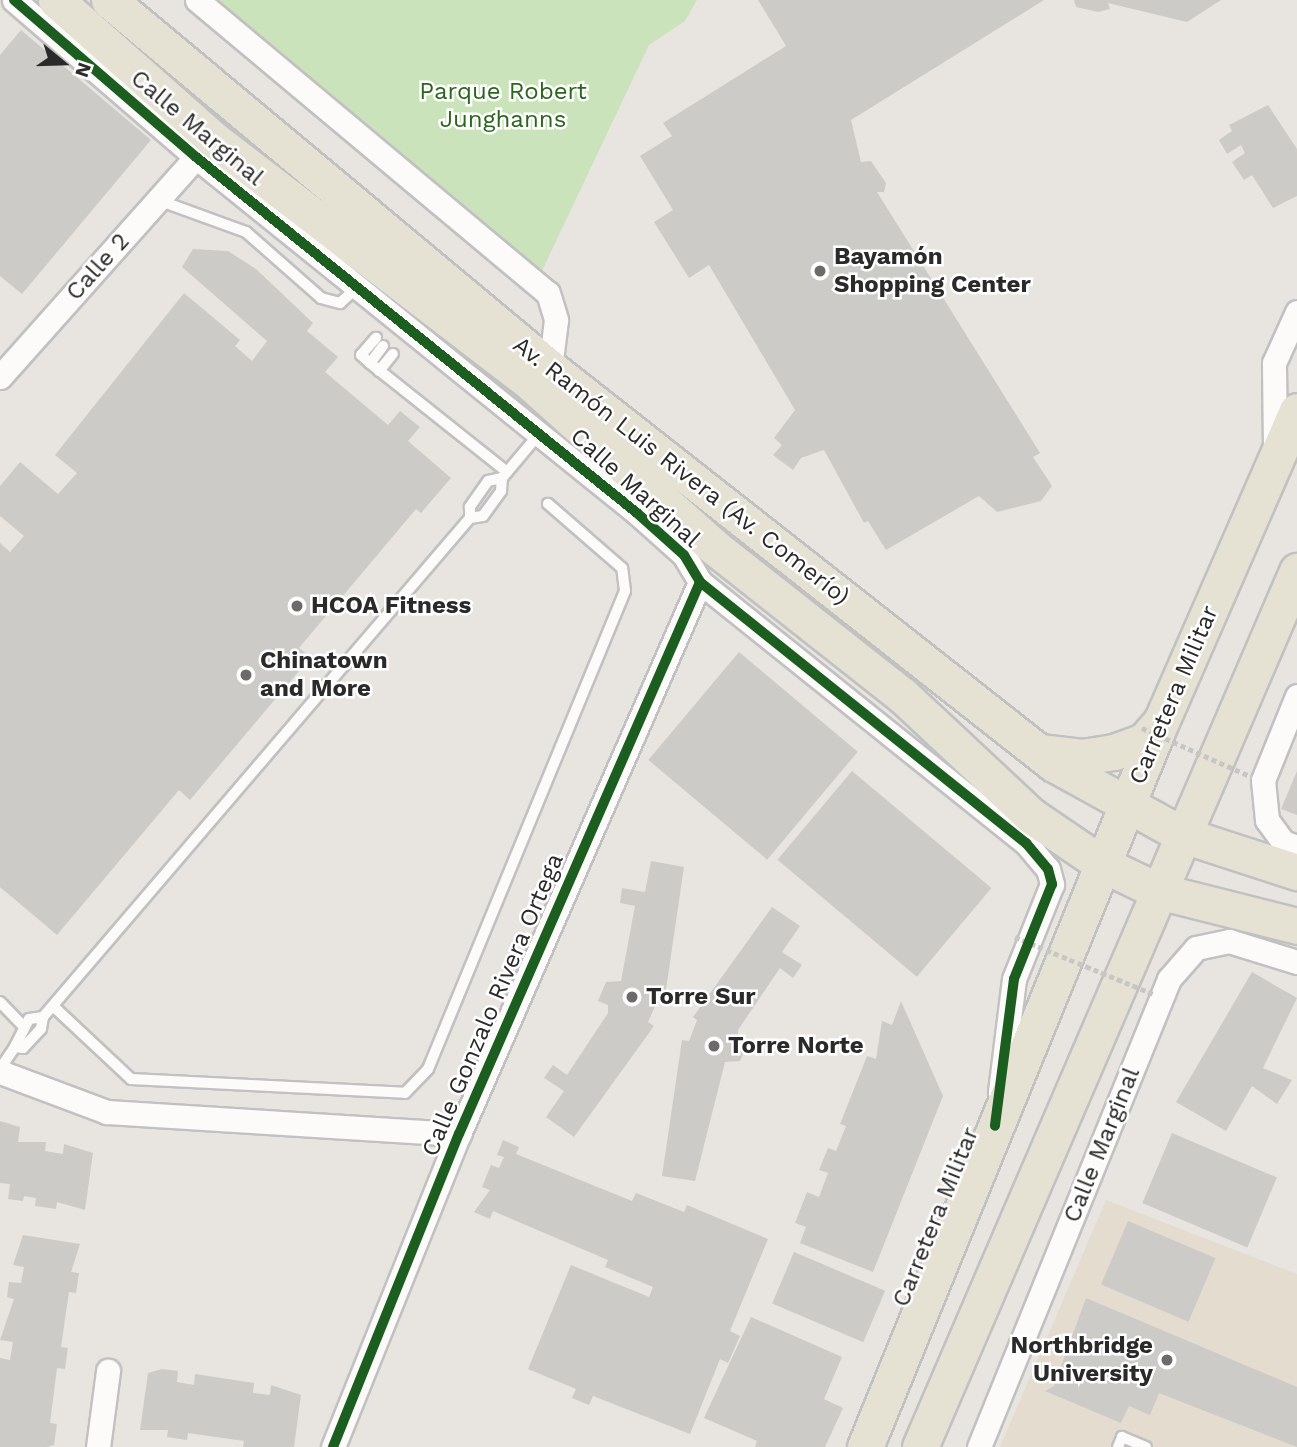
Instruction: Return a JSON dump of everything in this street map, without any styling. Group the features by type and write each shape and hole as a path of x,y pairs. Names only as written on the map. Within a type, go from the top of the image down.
{"main road":[{"name":"Av. Ramón Luis Rivera (Av. Comerío)","path":"56,0 213,139 532,384 713,546 903,696 1030,815 1102,864 1158,891 1297,926"},
{"name":"Av. Ramón Luis Rivera (Av. Comerío)","path":"109,0 550,368 1038,751 1126,808 1183,835 1297,872"},
{"name":"Carretera Militar","path":"865,1447 1126,808 1151,726 1297,411"},
{"path":"920,1447 1158,891 1293,591"},
{"path":"1038,751 1082,757 1114,752 1144,741 1151,726"},
{"path":"936,1447 952,1374"}],"street":[{"name":"Calle Marginal","path":"14,0 196,157 360,285 402,325 540,432 684,555 700,582 1026,843 1048,869 1052,884 1014,979 995,1126"},
{"path":"197,0 548,293 556,320 550,368"},
{"name":"Calle 2","path":"0,377 196,157"},
{"path":"1276,456 1274,363 1297,312"},
{"name":"Calle Gonzalo Rivera Ortega","path":"333,1447 459,1134 700,582"},
{"path":"1297,696 1263,780 1267,820 1283,842 1297,847"},
{"name":"Calle Marginal","path":"979,1447 1169,979 1196,948 1229,941 1297,962"},
{"name":"Calle Gonzalo Rivera Ortega","path":"0,1071 107,1112 459,1134"},
{"path":"98,1447 108,1371"}],"lane":[{"path":"158,200 246,232 321,298 340,303 360,285"},
{"path":"379,342 370,363 504,475"},
{"path":"379,371 393,354"},
{"path":"470,518 483,516 501,491 504,475 540,432"},
{"path":"15,1047 32,1038 43,1017 470,518 470,507 488,481 504,475"},
{"path":"53,1006 131,1079 405,1093 428,1069 625,591 622,568 548,504"},
{"path":"0,1002 23,1026"},
{"path":"0,1071 15,1047 23,1026 43,1017"},
{"path":"1118,1447 1122,1437 1146,1447"}],"path":[{"path":"1151,726 1252,776"},
{"path":"1015,937 1153,994"}],"shaded area":[{"name":"Northbridge University","path":"1106,1200 1297,1274 1297,1447 1000,1447"}],"green space":[{"name":"Parque Robert Junghanns","path":"216,0 697,0 685,21 649,45 539,277"}],"building":[{"name":"Bayamón Shopping Center","path":"758,0 1044,0 851,120 861,162 871,161 886,183 884,192 877,192 1040,453 1033,457 1052,486 1041,501 997,512 979,496 886,550 868,521 864,523 824,450 801,458 793,470 773,455 782,445 774,438 795,410 709,265 689,278 654,222 673,210 640,156 672,136 663,123 786,46"},
{"path":"1074,0 1221,0 1187,22 1108,3 1110,9 1098,12 1076,7"},
{"path":"21,30 151,140 22,294 0,276 0,55"},
{"path":"1268,105 1297,149 1297,196 1273,208 1252,175 1244,180 1232,162 1245,153 1241,145 1227,154 1219,140 1232,131 1229,125"},
{"path":"193,249 228,251 256,269 313,323 307,331 338,357 325,372 388,425 400,411 420,427 408,441 451,478 421,513 416,509 299,648 311,657 190,800 179,790 57,935 0,887 0,543 10,552 24,536 0,516 0,486 20,462 58,494 77,473 55,455 184,293 240,340 235,346 252,361 267,341 182,267"},
{"path":"739,652 858,752 767,860 648,760"},
{"path":"852,771 991,888 917,977 777,860"},
{"path":"1297,771 1297,815 1281,809"},
{"name":"Torre Sur","path":"651,861 684,867 664,1003 657,1002 648,1022 654,1026 574,1137 546,1117 564,1091 544,1078 553,1065 567,1075 608,1013 608,1005 598,1001 606,982 621,981 635,906 620,903 622,888 645,892"},
{"name":"Torre Norte","path":"772,907 800,926 782,952 802,965 793,978 780,968 738,1030 738,1038 748,1042 740,1061 725,1062 695,1181 662,1176 682,1040 689,1041 697,1020 693,1017"},
{"path":"1252,972 1297,998 1263,1068 1292,1080 1277,1104 1252,1086 1226,1131 1176,1102"},
{"path":"901,1001 943,1096 873,1272 800,1243 806,1227 795,1223 807,1192 819,1197 828,1173 819,1170 828,1148 836,1151 846,1126 840,1124 867,1056 876,1059 882,1021 892,1025"},
{"path":"0,1121 20,1127 18,1142 46,1142 45,1151 63,1154 64,1144 93,1153 85,1210 57,1202 56,1209 35,1206 36,1198 24,1196 23,1201 8,1199 10,1184 0,1183"},
{"path":"1172,1133 1277,1178 1247,1248 1142,1203"},
{"path":"503,1140 519,1147 516,1154 632,1201 636,1193 684,1212 687,1205 768,1239 730,1331 740,1336 728,1363 720,1359 690,1434 593,1396 589,1405 572,1398 576,1389 528,1369 571,1265 649,1297 653,1287 605,1267 608,1260 493,1211 490,1219 474,1212 490,1190 482,1187 491,1165 499,1168 504,1157 497,1155"},
{"path":"1128,1221 1215,1258 1188,1322 1101,1285"},
{"path":"23,1235 80,1244 71,1272 79,1273 76,1293 69,1292 61,1347 68,1348 65,1369 57,1368 50,1423 57,1424 54,1445 47,1447 0,1447 0,1358 10,1360 13,1342 0,1340 14,1299 7,1297 9,1282 21,1283 24,1267 13,1265"},
{"path":"794,1252 885,1291 863,1342 772,1304"},
{"path":"1086,1298 1297,1387 1297,1447 1159,1393 1150,1415 1129,1406 1121,1423 1045,1391 1054,1386"},
{"path":"751,1317 842,1357 824,1399 843,1408 825,1447 755,1447 757,1441 704,1418"},
{"path":"162,1369 178,1371 177,1382 194,1385 195,1374 254,1383 253,1393 270,1395 271,1385 301,1395 294,1447 243,1447 244,1441 188,1433 187,1440 167,1437 168,1430 140,1430 148,1373"}],"cycle path":[{"path":"14,0 196,157 637,513 684,555 700,582 1026,843 1048,869 1052,884 1014,979 995,1126"},
{"path":"333,1447 459,1134 700,582"}],"place":[{"name":"Bayamón Shopping Center","path":"820,271"},
{"name":"HCOA Fitness","path":"297,606"},
{"name":"Chinatown and More","path":"246,675"},
{"name":"Torre Sur","path":"632,997"},
{"name":"Torre Norte","path":"714,1046"},
{"name":"Northbridge University","path":"1167,1360"}]}
